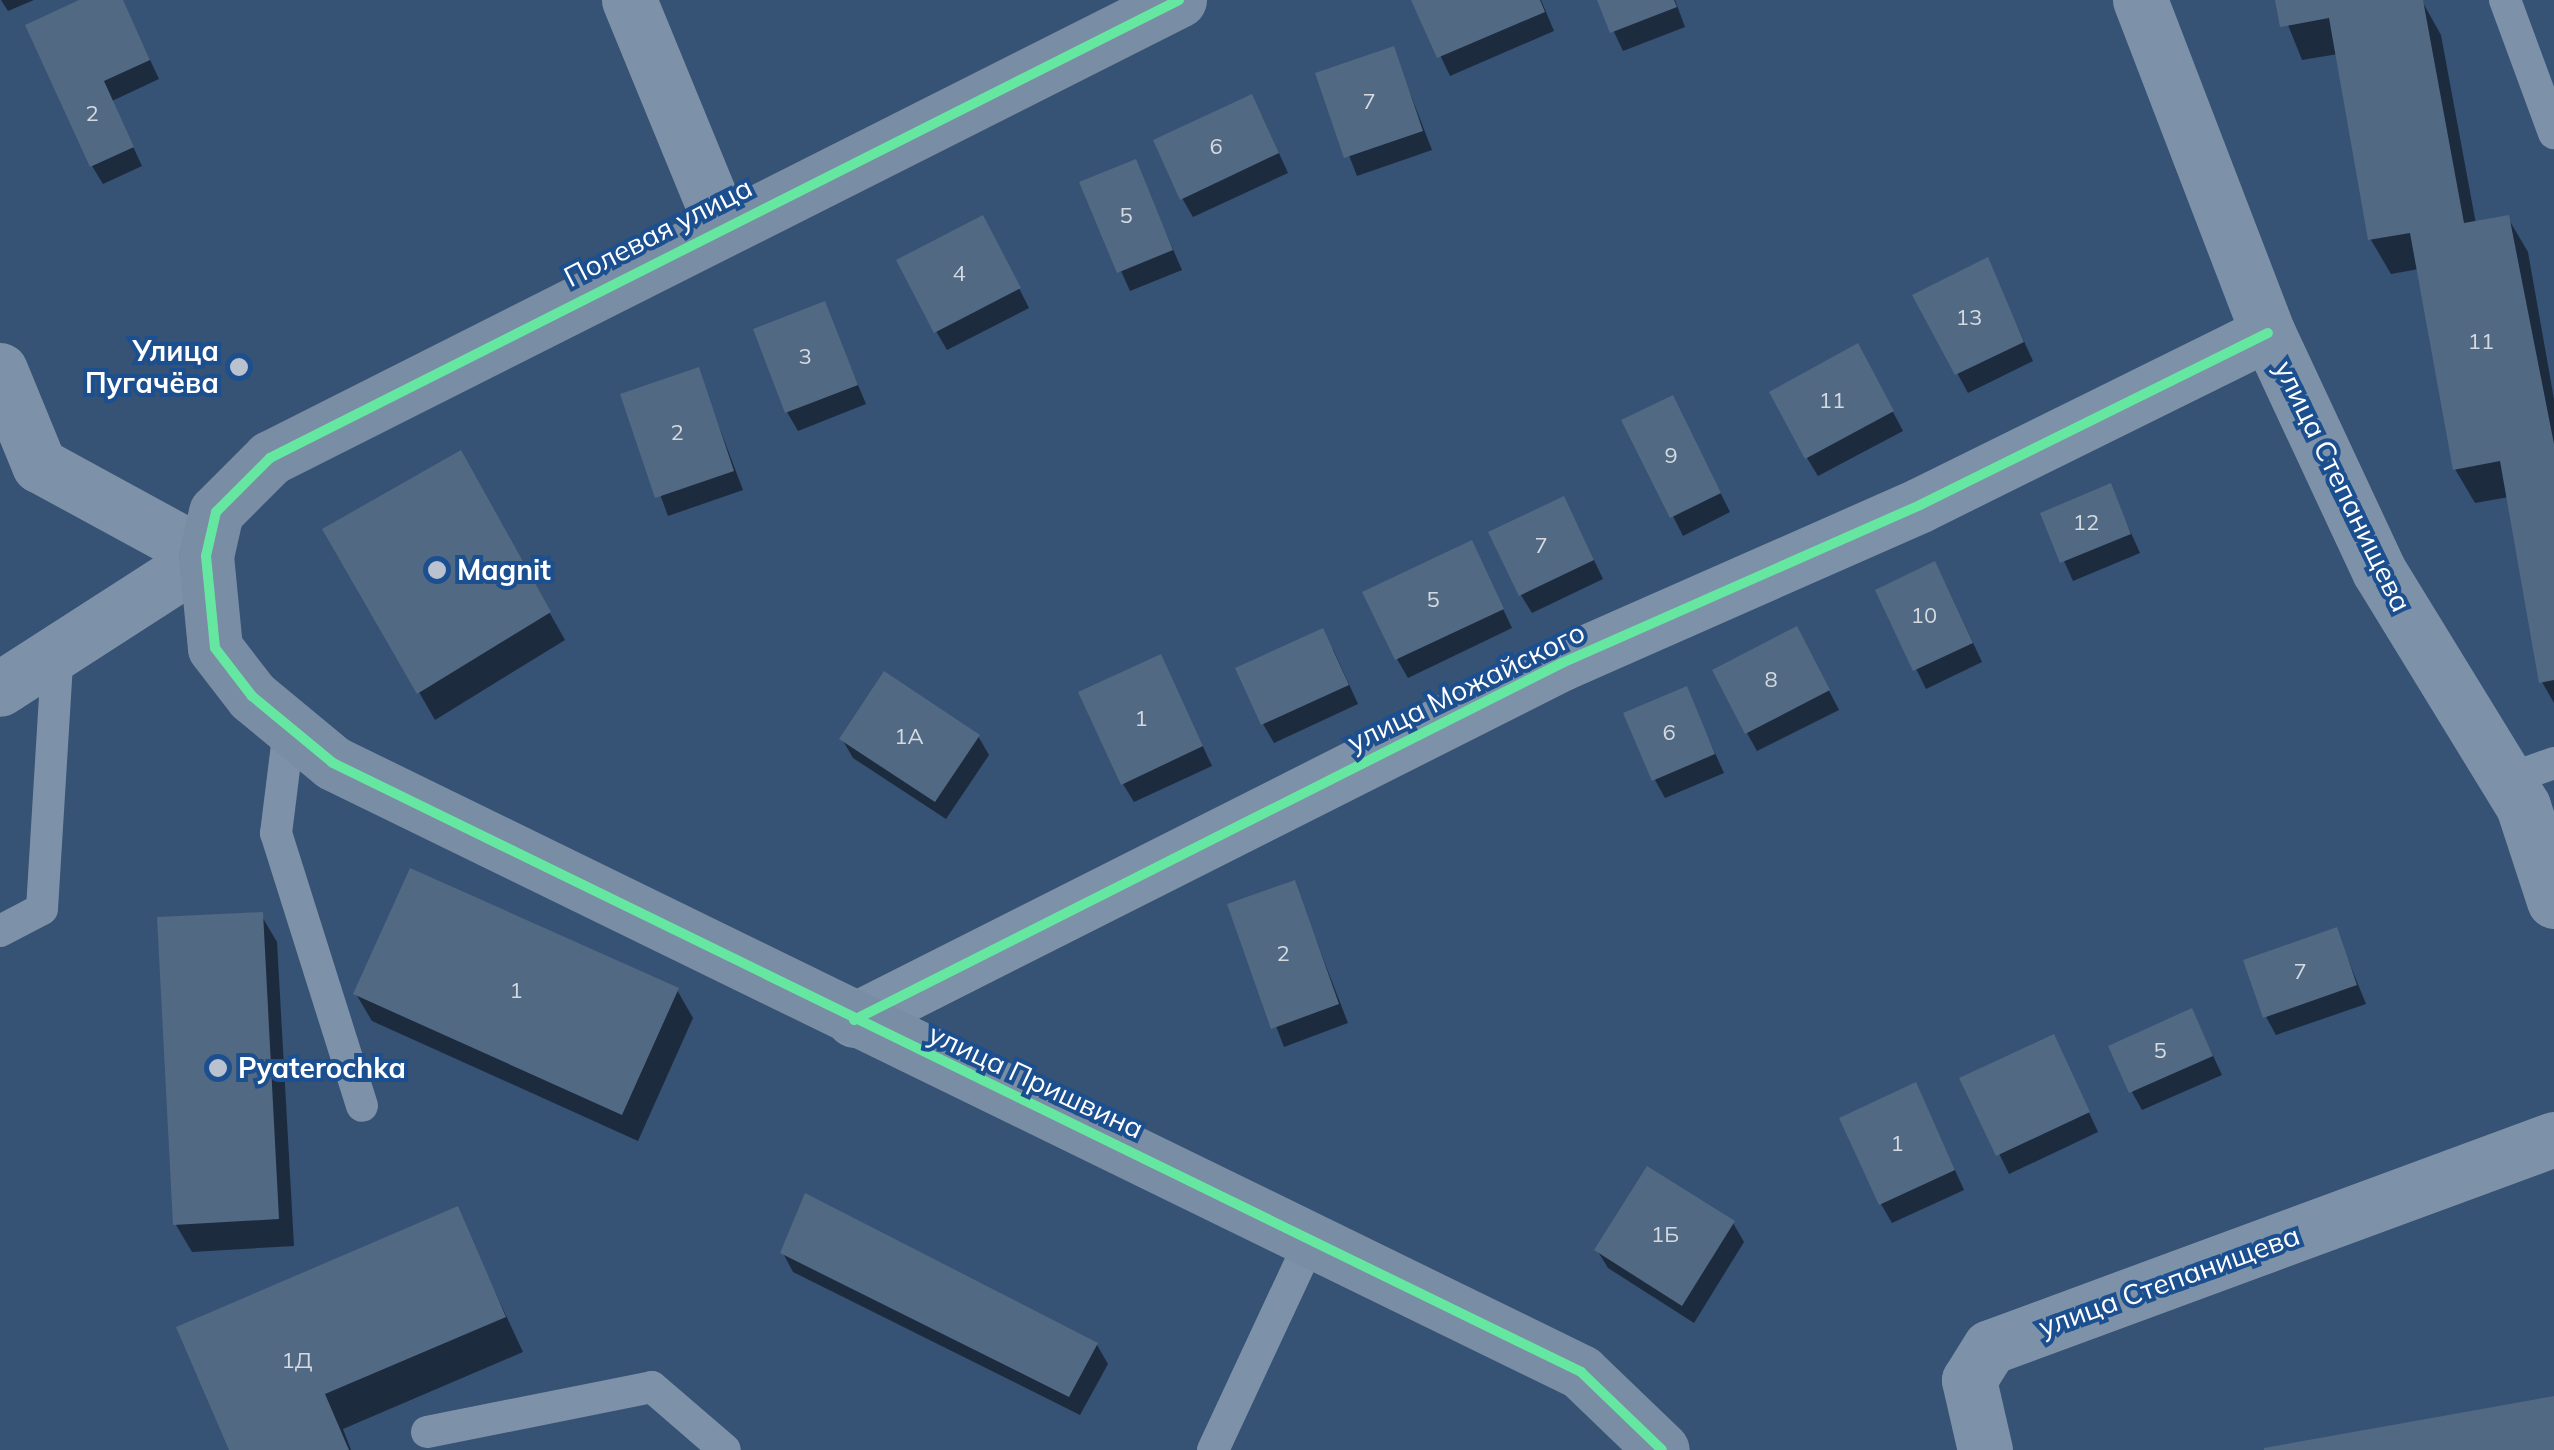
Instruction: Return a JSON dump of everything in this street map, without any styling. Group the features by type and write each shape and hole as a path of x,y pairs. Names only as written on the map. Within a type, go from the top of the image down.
{"street":[{"path":"629,0 722,224"},
{"name":"Полевая улица","path":"206,556 216,512 270,458 722,224 1179,0"},
{"name":"улица Степанищева","path":"2140,0 2268,333 2379,571 2530,772 2554,902"},
{"name":"улица Можайского","path":"854,1020 1562,663 1920,505 2268,333"},
{"path":"0,370 40,465 206,556 0,688"},
{"name":"улица Пришвина","path":"206,556 215,648 289,729 333,763 1582,1372 1662,1450"},
{"name":"улица Степанищева","path":"1986,1450 1969,1380 1990,1346 2554,1139"}],"lane":[{"path":"2505,0 2554,133"},
{"path":"0,931 42,909 58,651"},
{"path":"289,729 276,833 362,1106"},
{"path":"1213,1450 1312,1238"},
{"path":"427,1432 652,1387 725,1450"}],"building":[{"path":"79,0 123,0 150,60 104,81 134,147 90,167 25,25"},
{"path":"1411,0 1540,0 1545,12 1437,58"},
{"path":"1597,0 1674,0 1677,7 1610,33"},
{"path":"2275,0 2423,0 2464,223 2509,215 2554,444 2554,680 2539,683 2500,461 2453,470 2410,233 2368,240 2329,18 2280,27"},
{"path":"1394,46 1423,131 1344,158 1315,73"},
{"path":"1252,94 1279,153 1180,200 1153,140"},
{"path":"1136,159 1173,250 1117,273 1079,182"},
{"path":"983,215 1021,288 934,333 896,260"},
{"path":"1988,257 2024,342 1955,375 1912,295"},
{"path":"825,301 858,385 785,413 753,329"},
{"path":"1858,343 1894,411 1805,459 1769,392"},
{"path":"699,367 734,471 655,498 620,394"},
{"path":"1673,395 1721,493 1670,518 1621,420"},
{"name":"Magnit","path":"461,450 551,612 417,694 322,529"},
{"path":"2111,483 2131,534 2060,563 2040,513"},
{"path":"1564,496 1594,560 1519,596 1488,532"},
{"path":"1472,540 1504,609 1395,660 1362,592"},
{"path":"1935,561 1973,643 1913,671 1875,590"},
{"path":"1797,626 1830,690 1745,734 1712,670"},
{"path":"1323,628 1349,685 1261,725 1235,668"},
{"path":"1161,654 1203,746 1121,785 1078,692"},
{"path":"884,671 980,735 935,802 839,739"},
{"path":"1687,686 1715,754 1652,781 1623,713"},
{"path":"410,868 679,988 622,1115 353,994"},
{"path":"1295,880 1339,1004 1271,1029 1227,904"},
{"name":"Pyaterochka","path":"263,912 279,1219 173,1225 157,917"},
{"path":"2337,927 2357,985 2263,1018 2243,960"},
{"path":"2192,1008 2213,1056 2129,1093 2108,1046"},
{"path":"2054,1034 2090,1112 1996,1156 1959,1078"},
{"path":"1916,1082 1955,1170 1879,1205 1839,1118"},
{"path":"1647,1166 1735,1221 1682,1306 1594,1250"},
{"path":"805,1193 1098,1343 1069,1397 780,1253"},
{"path":"458,1206 506,1317 325,1394 349,1450 229,1450 176,1327"},
{"path":"2554,1396 2554,1450 2264,1450 2264,1448"}],"cycle path":[{"path":"1179,0 270,458 216,512 206,556 215,648 252,696 333,763 1581,1372 1662,1450"},
{"path":"854,1020 1562,663 1920,505 2268,333"}],"place":[{"name":"Улица Пугачёва","path":"239,367"},
{"name":"Magnit","path":"437,570"},
{"name":"Pyaterochka","path":"218,1068"}]}
